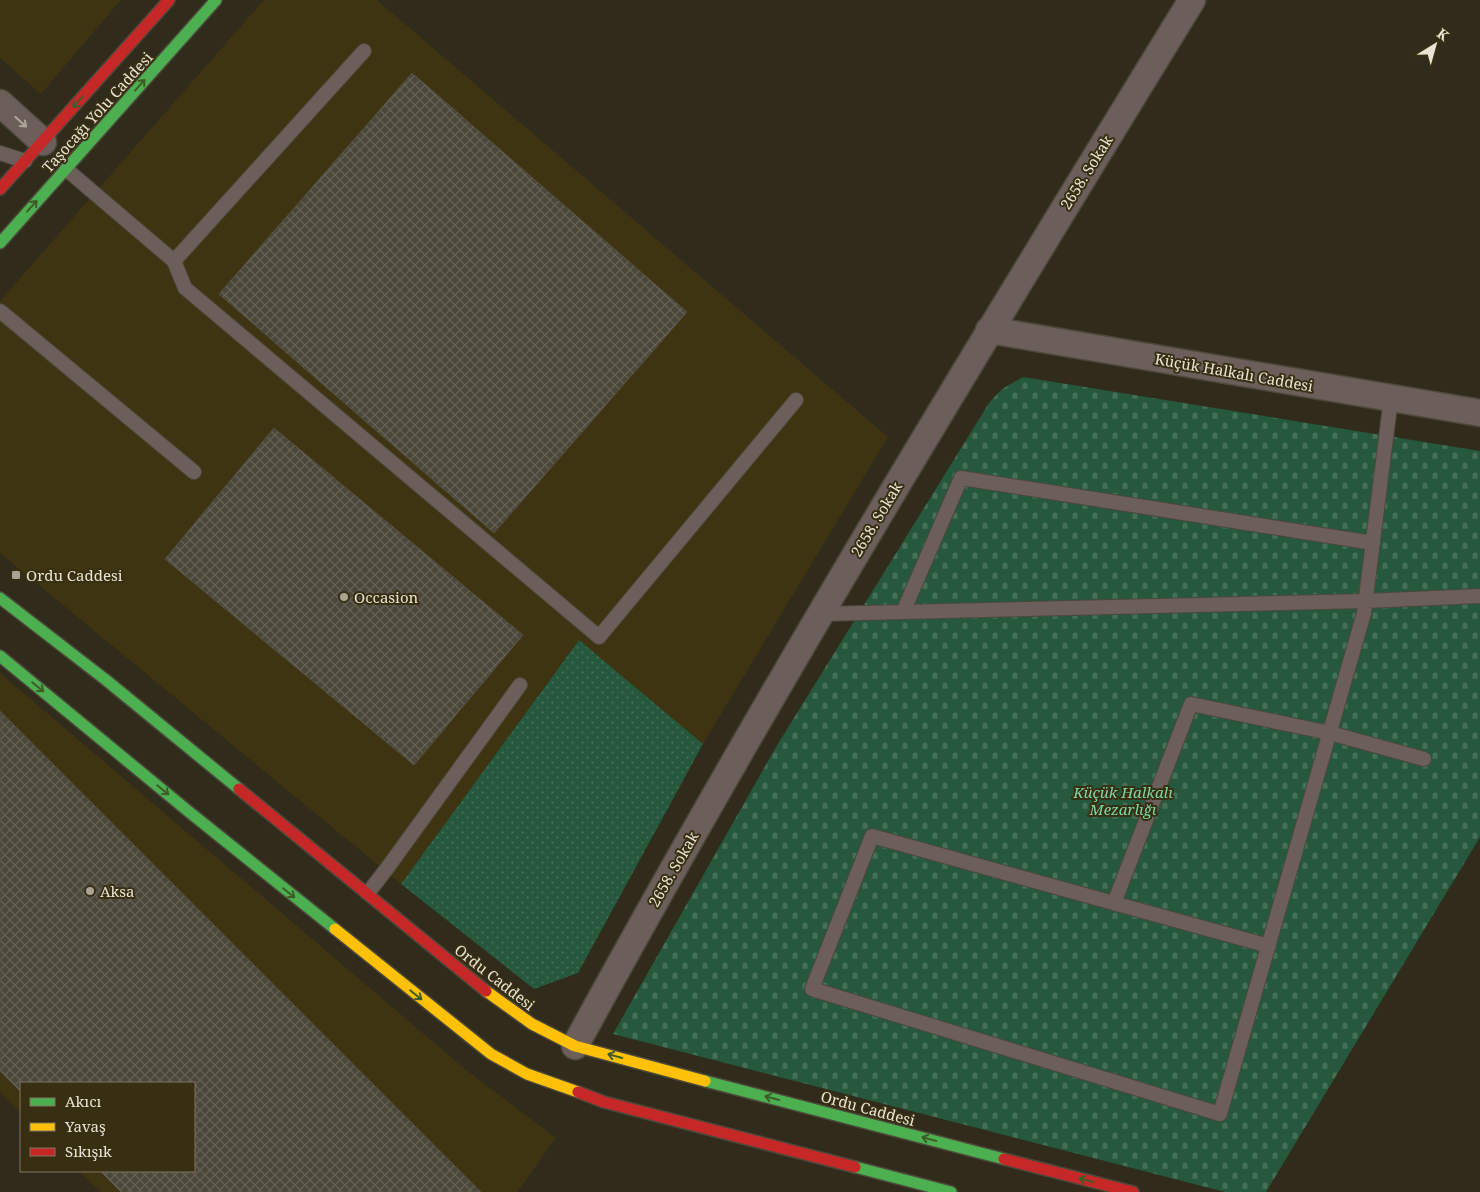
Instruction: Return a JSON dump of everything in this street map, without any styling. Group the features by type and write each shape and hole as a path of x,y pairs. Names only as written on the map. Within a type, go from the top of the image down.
{"main road":[{"name":"Taşocağı Yolu Caddesi","path":"0,189 169,0"},
{"name":"Taşocağı Yolu Caddesi","path":"0,243 216,0"},
{"name":"Ordu Caddesi","path":"0,598 106,680 497,1000 532,1024 575,1046 1133,1192"},
{"path":"0,656 463,1034 491,1054 527,1074 604,1102 951,1192"}],"street":[{"name":"2658. Sokak","path":"575,1046 628,949 819,614 989,330 1192,0"},
{"path":"0,103 43,142"},
{"name":"Küçük Halkalı Caddesi","path":"989,330 1480,413"}],"lane":[{"path":"174,261 364,51"},
{"path":"0,153 25,161"},
{"path":"66,169 174,261 185,288 599,636 796,400"},
{"path":"0,311 194,472"},
{"path":"1269,946 872,836 812,989 1220,1114 1269,946 1364,613 1391,398"},
{"path":"904,612 961,478 1373,543"},
{"path":"819,614 1366,601 1480,596"},
{"path":"368,893 520,684"},
{"path":"1114,903 1191,704 1330,733 1424,759"}],"shaded area":[{"path":"0,0 121,0 41,94 0,58"},
{"path":"264,0 377,0 888,437 703,744 578,641 401,884 0,553 0,301"},
{"name":"Aksa","path":"0,673 465,1069 556,1138 517,1192 101,1192 80,1172 195,1172 195,1082 20,1082 20,1112 0,1092"}],"green space":[{"name":"Küçük Halkalı Mezarlığı","path":"1023,377 1480,451 1480,837 1266,1192 1225,1192 613,1034 776,747 989,403 1002,389"},
{"path":"579,640 703,744 578,973 534,989 401,884"}],"building":[{"path":"412,73 687,312 494,533 219,294"},
{"name":"Occasion","path":"274,428 523,635 414,765 165,559"},
{"name":"Aksa","path":"0,711 481,1192 121,1192 101,1172 195,1172 195,1082 20,1082 20,1091 0,1071"}],"traffic: fast":[{"path":"0,243 216,0"},
{"path":"0,598 106,680 239,789"},
{"path":"0,656 335,929"},
{"path":"705,1081 1004,1159"},
{"path":"855,1167 951,1192"}],"traffic: slow":[{"path":"335,929 491,1054 527,1074 578,1092"},
{"path":"486,991 532,1024 575,1046 705,1081"}],"traffic: jam":[{"path":"0,189 169,0"},
{"path":"239,789 486,991"},
{"path":"578,1092 604,1102 855,1167"},
{"path":"1004,1159 1133,1192"}],"place":[{"name":"Ordu Caddesi","path":"16,575"},
{"name":"Occasion","path":"344,597"},
{"name":"Aksa","path":"90,891"}]}
